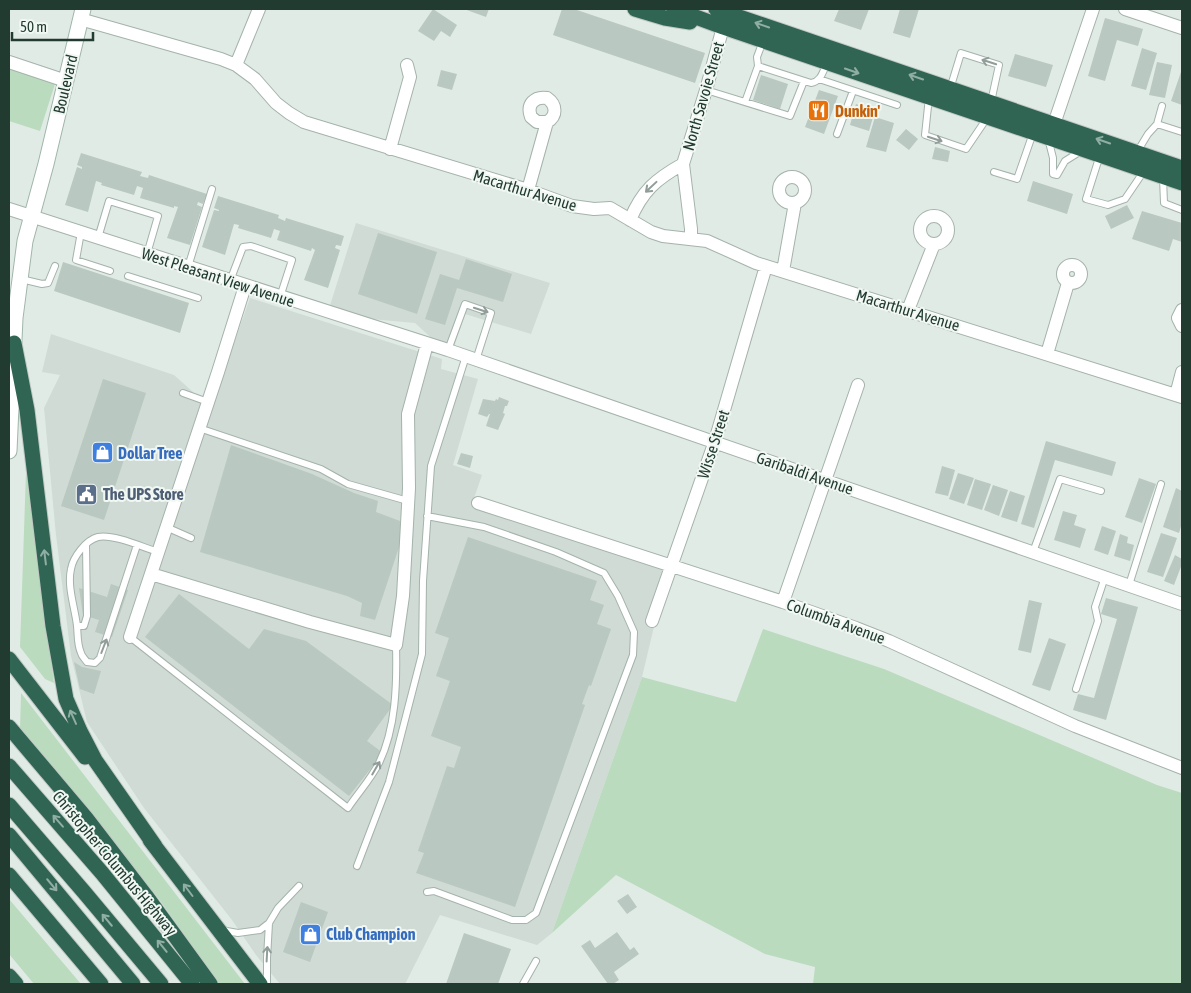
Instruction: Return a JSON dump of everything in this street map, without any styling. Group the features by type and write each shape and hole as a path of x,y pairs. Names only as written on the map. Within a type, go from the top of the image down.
{"highway":[{"path":"635,9 665,18 723,27"},
{"path":"674,9 762,41 929,97 989,110 1045,131 1083,149 1182,183"},
{"path":"716,9 732,11 950,89 989,110 1045,131 1137,152 1182,168"},
{"path":"14,343 27,410 53,626 66,699 80,732 95,760 155,846"},
{"path":"9,660 155,846 260,984"},
{"path":"9,727 86,818 210,984"},
{"name":"Christopher Columbus Highway","path":"9,766 102,873 192,984"},
{"path":"9,805 161,984"},
{"path":"9,835 133,984"},
{"path":"9,875 101,984"},
{"path":"9,976 16,984"}],"street":[{"path":"236,65 260,9"},
{"path":"1045,131 1093,9"},
{"path":"1125,9 1182,28"},
{"name":"Macarthur Avenue","path":"81,14 221,58 236,65 255,79 276,103 304,122 528,190 572,206 594,209 610,208 657,234 707,241 783,272 1179,396"},
{"name":"Boulevard","path":"9,452 14,343 25,241 33,216 81,14"},
{"name":"North Savoie Street","path":"691,238 683,164 723,27"},
{"path":"9,62 66,81"},
{"path":"390,148 410,77 407,65"},
{"path":"528,190 547,122"},
{"name":"North Savoie Street","path":"630,220 643,194 662,175 683,164"},
{"path":"783,272 795,203"},
{"name":"West Pleasant View Avenue","path":"9,209 428,344"},
{"path":"908,310 934,244"},
{"name":"Wisse Street","path":"652,620 715,441 766,266"},
{"path":"1047,354 1068,283"},
{"path":"130,637 208,402 244,286"},
{"path":"1182,310 1178,318 1182,326"},
{"path":"151,574 310,622 396,645 403,596 408,501 408,414 428,344"},
{"name":"Garibaldi Avenue","path":"428,344 715,441 1182,604"},
{"path":"1179,396 1182,372"},
{"path":"782,602 858,385"},
{"name":"Columbia Avenue","path":"478,503 782,602 889,641 1061,720 1182,768"}],"lane":[{"path":"745,102 758,66 757,57 762,41"},
{"path":"929,97 925,135 966,149 989,110 999,65 961,53 950,89"},
{"path":"758,66 816,83 827,63"},
{"path":"819,79 896,105"},
{"path":"706,90 790,116 804,81"},
{"path":"837,134 853,91"},
{"path":"1137,152 1156,124 1162,106"},
{"path":"1156,124 1182,132"},
{"path":"1045,131 1053,158 1053,174 1057,175 1065,161 1083,149"},
{"path":"994,172 1017,179 1045,131"},
{"path":"1100,155 1086,199 1108,205 1125,199 1144,170"},
{"path":"1163,176 1164,204 1182,210"},
{"path":"188,268 212,189"},
{"path":"98,238 110,201 158,216 147,254"},
{"path":"81,232 76,260 110,271"},
{"path":"230,281 243,247 251,246 292,260 280,297"},
{"path":"20,278 46,284 50,281 55,266"},
{"path":"128,276 198,298"},
{"path":"357,866 389,782 422,654 423,581 429,476 432,459 471,358 491,313 465,304 448,350"},
{"path":"183,393 208,402"},
{"path":"198,428 321,469 348,484 408,501"},
{"path":"1033,552 1060,479 1101,491"},
{"path":"1129,585 1161,484"},
{"path":"427,516 484,527 556,552 604,573 618,596 634,632 633,655 536,913 526,920 512,920 434,891 427,892"},
{"path":"166,527 191,538"},
{"path":"137,545 100,658 95,663 87,662 81,655 77,642 77,626 70,572 75,558 95,538 105,536 137,545 158,552"},
{"path":"77,626 84,626 87,616 86,545"},
{"path":"1076,689 1098,621 1094,607 1105,577"},
{"path":"130,637 348,808 375,771 384,752 394,708 397,676 396,645"},
{"path":"219,930 238,933 260,930 269,923 278,908 299,886"},
{"path":"267,984 269,923"},
{"path":"523,984 536,961"}],"shaded area":[{"path":"356,223 550,283 531,334 465,314 451,356 415,323 327,315"},
{"path":"250,298 442,359 441,369 478,379 453,465 482,475 473,501 668,568 642,677 552,933 537,945 440,915 405,984 280,984 144,808 87,722 71,656 56,535 44,408 60,375 42,372 51,334 174,375 211,408"}],"green space":[{"path":"9,67 55,84 40,131 9,121"},
{"path":"26,472 54,683 45,679 20,647"},
{"path":"763,629 884,669 1157,785 1182,793 1182,984 813,984 815,967 765,954 616,875 552,933 642,677 736,702"},
{"path":"21,693 245,984 219,984 159,899 20,729"},
{"path":"9,899 81,984 34,984 9,954"}],"building":[{"path":"433,9 457,25 450,37 441,31 434,41 418,31"},
{"path":"464,9 489,9 486,17"},
{"path":"562,9 574,9 705,53 695,83 553,35"},
{"path":"839,9 869,9 861,30 834,21"},
{"path":"900,9 919,9 910,38 893,33"},
{"path":"1105,18 1143,29 1138,46 1117,40 1105,81 1088,76"},
{"path":"1142,48 1157,53 1146,90 1131,86"},
{"path":"1015,54 1053,65 1046,87 1008,76"},
{"path":"1157,62 1172,65 1165,98 1149,95"},
{"path":"1182,69 1182,105 1171,101"},
{"path":"441,70 457,74 452,90 437,86"},
{"path":"761,75 788,84 780,109 753,100"},
{"path":"819,90 838,96 824,134 805,127"},
{"path":"856,104 875,110 869,131 850,125"},
{"path":"875,117 894,123 886,152 866,147"},
{"path":"906,129 918,139 909,150 896,140"},
{"path":"935,147 950,151 948,162 932,159"},
{"path":"81,153 142,172 140,176 148,178 149,175 207,194 203,204 198,202 197,205 202,207 190,245 167,238 178,207 174,206 174,208 140,198 143,188 137,186 134,195 101,185 102,183 96,181 88,212 65,205 77,167 82,169 82,167 77,165"},
{"path":"1033,181 1073,194 1067,214 1027,201"},
{"path":"218,196 279,215 278,218 285,221 286,218 344,236 341,246 336,245 335,248 340,250 328,288 304,280 315,250 312,248 311,251 277,240 280,231 274,229 271,238 238,228 239,225 234,224 225,255 202,247 214,210 219,211 214,208"},
{"path":"1127,205 1134,218 1111,229 1105,216"},
{"path":"1142,211 1182,223 1182,242 1173,239 1169,251 1132,239"},
{"path":"378,233 437,252 417,314 358,294"},
{"path":"466,259 512,274 503,302 457,288 445,325 425,319 440,274 459,280"},
{"path":"63,262 189,303 180,333 54,291"},
{"path":"103,379 146,393 104,520 61,506"},
{"path":"499,397 509,401 507,406 505,406 503,413 505,414 498,430 486,426 490,414 487,417 478,414 483,399 495,401"},
{"path":"1046,441 1116,462 1112,476 1055,460 1034,528 1021,524"},
{"path":"231,445 312,474 354,493 378,501 376,512 400,521 401,541 375,620 360,616 362,603 347,596 200,552"},
{"path":"461,453 473,456 470,468 457,464"},
{"path":"942,466 955,470 948,496 935,493"},
{"path":"958,473 974,478 964,504 949,499"},
{"path":"1139,478 1156,484 1142,523 1125,517"},
{"path":"975,479 991,484 982,510 967,505"},
{"path":"993,485 1008,490 999,516 984,510"},
{"path":"1176,488 1182,491 1182,523 1179,533 1163,527"},
{"path":"1010,491 1025,496 1017,522 1001,517"},
{"path":"1063,511 1077,515 1074,525 1086,529 1080,548 1054,540"},
{"path":"1102,526 1116,531 1108,555 1094,550"},
{"path":"1161,533 1177,538 1163,577 1147,572"},
{"path":"1120,534 1128,537 1127,543 1134,545 1130,561 1114,556"},
{"path":"468,537 597,581 590,600 604,605 597,624 611,629 591,686 589,685 582,704 585,705 515,907 416,873 424,853 418,851 447,766 454,768 461,747 431,736 450,681 436,676 449,638 435,633"},
{"path":"1175,555 1182,559 1182,564 1174,585 1164,581"},
{"path":"111,584 128,590 112,637 95,632 99,620 83,615 79,588 107,597"},
{"path":"179,594 249,649 264,629 306,641 393,705 367,741 383,753 349,796 145,637"},
{"path":"1106,598 1138,607 1106,720 1073,710 1078,694 1094,698 1117,619 1101,614"},
{"path":"1029,600 1042,603 1031,653 1018,650"},
{"path":"1049,638 1066,644 1050,691 1032,685"},
{"path":"74,662 82,667 101,671 94,694 80,689"},
{"path":"628,894 637,907 627,914 617,901"},
{"path":"301,902 328,912 310,962 283,952"},
{"path":"617,932 630,950 634,947 639,954 614,972 619,980 613,984 608,984 581,946 590,940 595,948"},
{"path":"464,933 511,949 498,984 446,984"}],"place":[{"name":"Dunkin'","path":"819,111"},
{"name":"Dollar Tree","path":"102,453"},
{"name":"The UPS Store","path":"87,494"},
{"name":"Club Champion","path":"310,934"}]}
